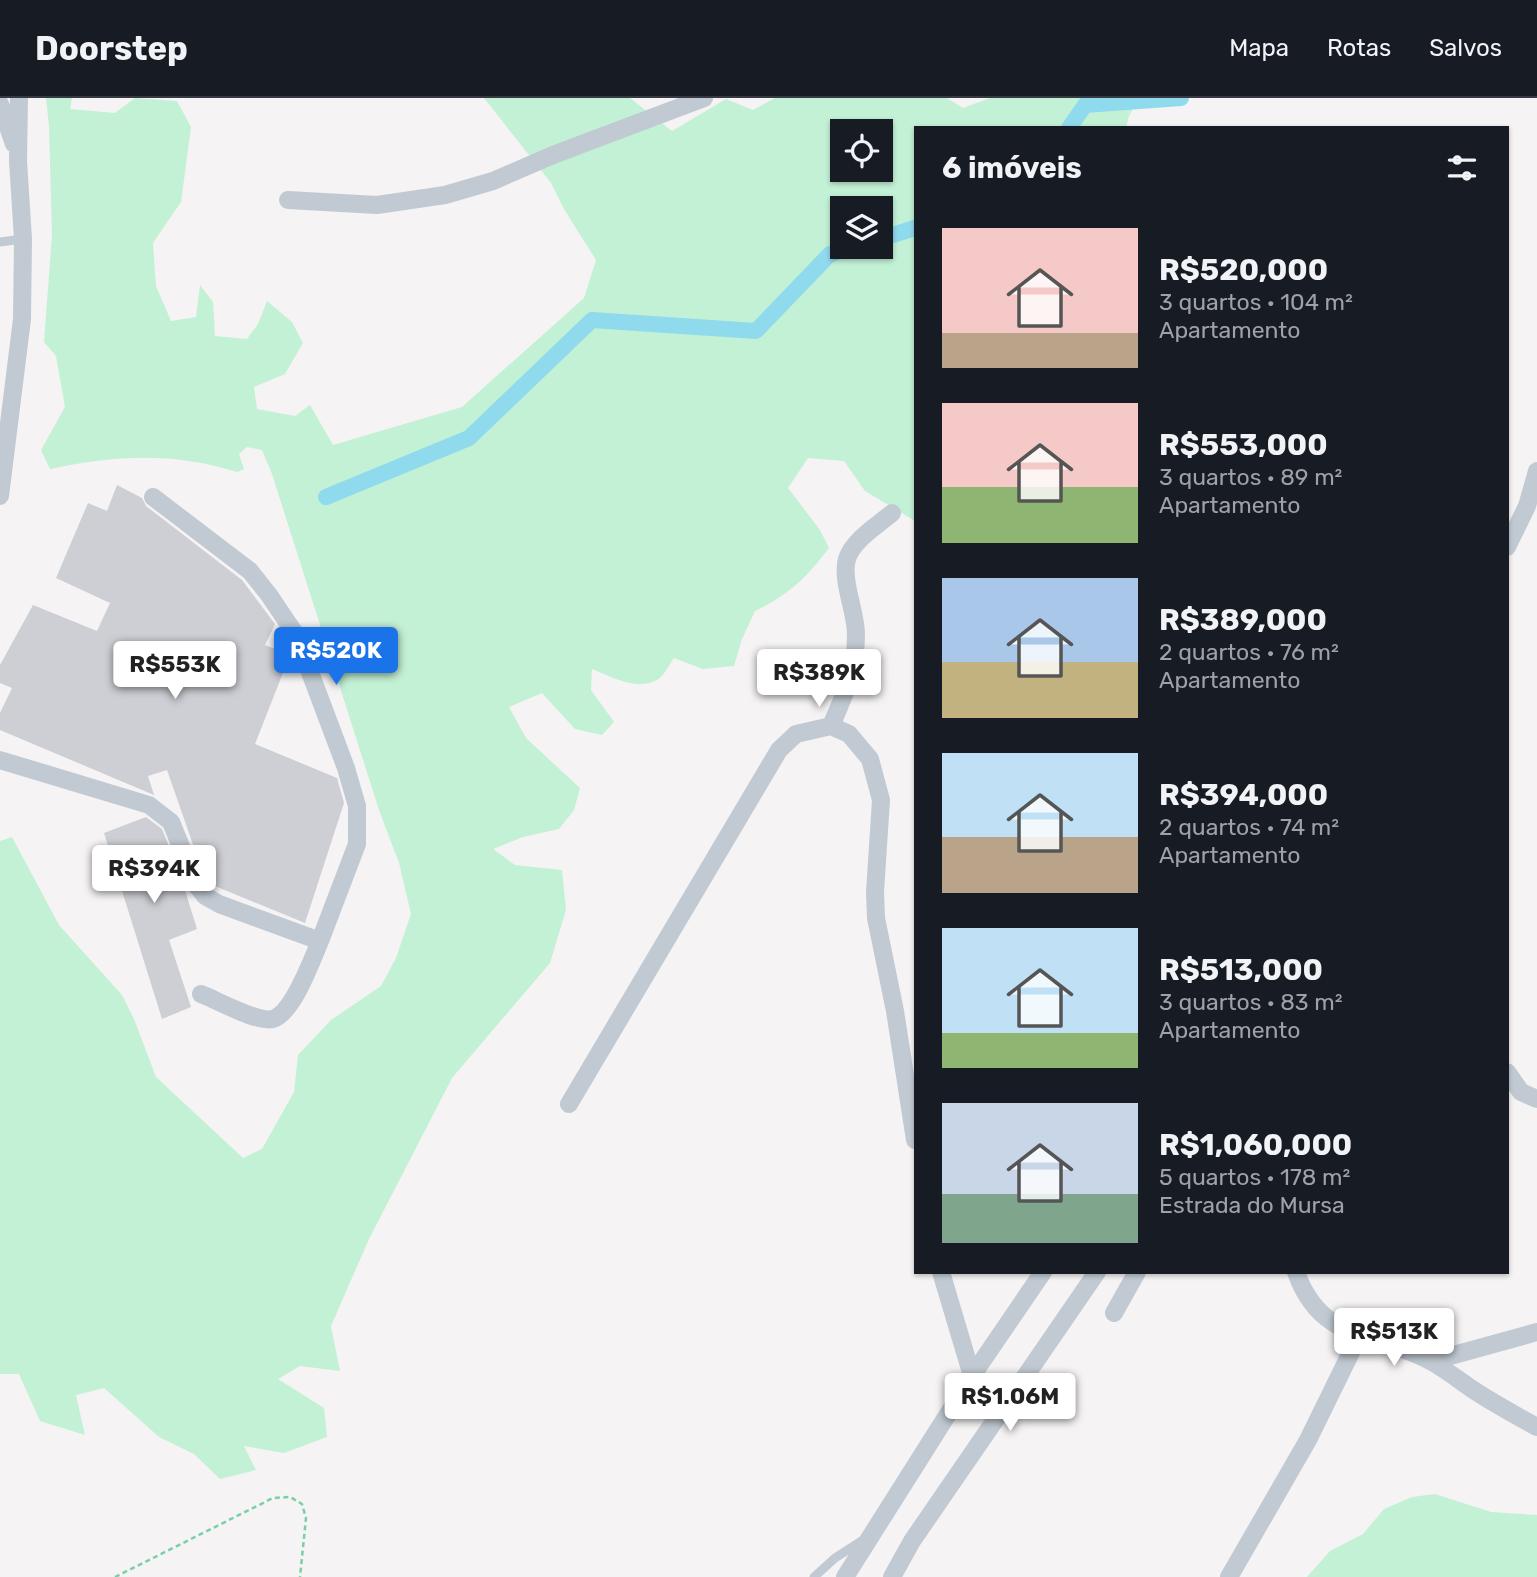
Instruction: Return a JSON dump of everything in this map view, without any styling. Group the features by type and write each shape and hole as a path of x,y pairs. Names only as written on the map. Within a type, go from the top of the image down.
{"street":[{"path":"0,496 22,319 19,98"},
{"path":"288,200 377,205 445,195 493,181 553,155 704,98"},
{"path":"0,104 18,161"},
{"path":"1509,543 1527,506 1537,471"},
{"path":"153,497 250,571 296,635 346,768 357,806 357,844 320,941 291,1004 272,1019 260,1018 201,994"},
{"path":"831,726 854,670 856,632 847,577 847,559 859,542 892,513"},
{"path":"569,1104 779,750 796,734 831,726 849,734 870,759 881,800 876,918 911,1087 914,1127"},
{"path":"0,760 149,805 170,822 197,886 205,896 219,904 320,941"},
{"path":"1509,1075 1521,1092 1537,1099"},
{"path":"942,1274 972,1376"},
{"path":"845,1577 972,1376 1042,1274"},
{"path":"892,1577 912,1541 1096,1274"},
{"path":"1114,1313 1136,1274"},
{"path":"1297,1274 1313,1307 1329,1320 1359,1336 1432,1361 1499,1406 1537,1427"},
{"path":"1432,1361 1537,1332"},
{"path":"1229,1577 1308,1440 1359,1336"}],"lane":[{"path":"0,242 23,239"},
{"path":"814,1577 835,1558 871,1536"}],"path":[{"path":"115,1577 273,1498 290,1497 302,1504 306,1518 300,1577"}],"green space":[{"path":"46,98 72,98 70,109 115,113 135,98 177,101 191,127 181,202 153,243 156,286 171,321 196,317 200,285 213,302 215,336 247,339 258,324 267,301 292,322 303,343 285,374 254,387 257,409 295,416 310,405 333,445 462,407 584,298 596,260 551,183 484,98 630,98 672,131 726,99 753,110 775,98 947,98 963,108 990,98 1139,98 1126,126 914,126 914,520 865,491 844,461 808,458 788,488 820,530 829,548 796,584 755,611 742,639 734,666 703,669 674,658 660,678 641,684 624,682 592,669 591,690 614,722 602,735 575,729 542,693 509,707 526,738 580,788 574,810 559,829 523,837 493,849 515,865 562,870 566,910 550,963 452,1078 369,1239 331,1326 340,1371 300,1366 278,1379 324,1408 327,1437 284,1453 244,1446 256,1470 220,1479 194,1454 159,1437 104,1388 76,1395 85,1435 40,1421 19,1374 0,1374 0,841 12,837 59,925 122,995 156,1077 243,1158 262,1149 294,1092 298,1055 331,1020 381,986 396,958 411,914 399,863 379,810 262,450 247,447 239,454 244,469 237,472 190,461 144,458 98,461 50,469 41,450 65,407 56,356 44,342 52,235"},
{"path":"1435,1494 1491,1512 1537,1515 1537,1577 1307,1577 1330,1551 1363,1534 1384,1509 1412,1497"}],"building":[{"path":"117,485 142,498 146,506 242,580 275,624 265,645 290,655 255,744 337,778 344,803 305,923 210,884 197,856 167,770 148,776 154,795 0,730 0,713 12,688 0,683 0,665 33,605 97,631 110,603 56,578 88,503 107,511"},
{"path":"146,817 162,829 179,871 197,929 169,940 191,1007 162,1019 104,833"}],"waterway":[{"path":"1070,126 1085,105 1181,98"},
{"path":"893,235 914,228"},
{"path":"326,497 469,438 592,320 756,331 830,254"}]}
